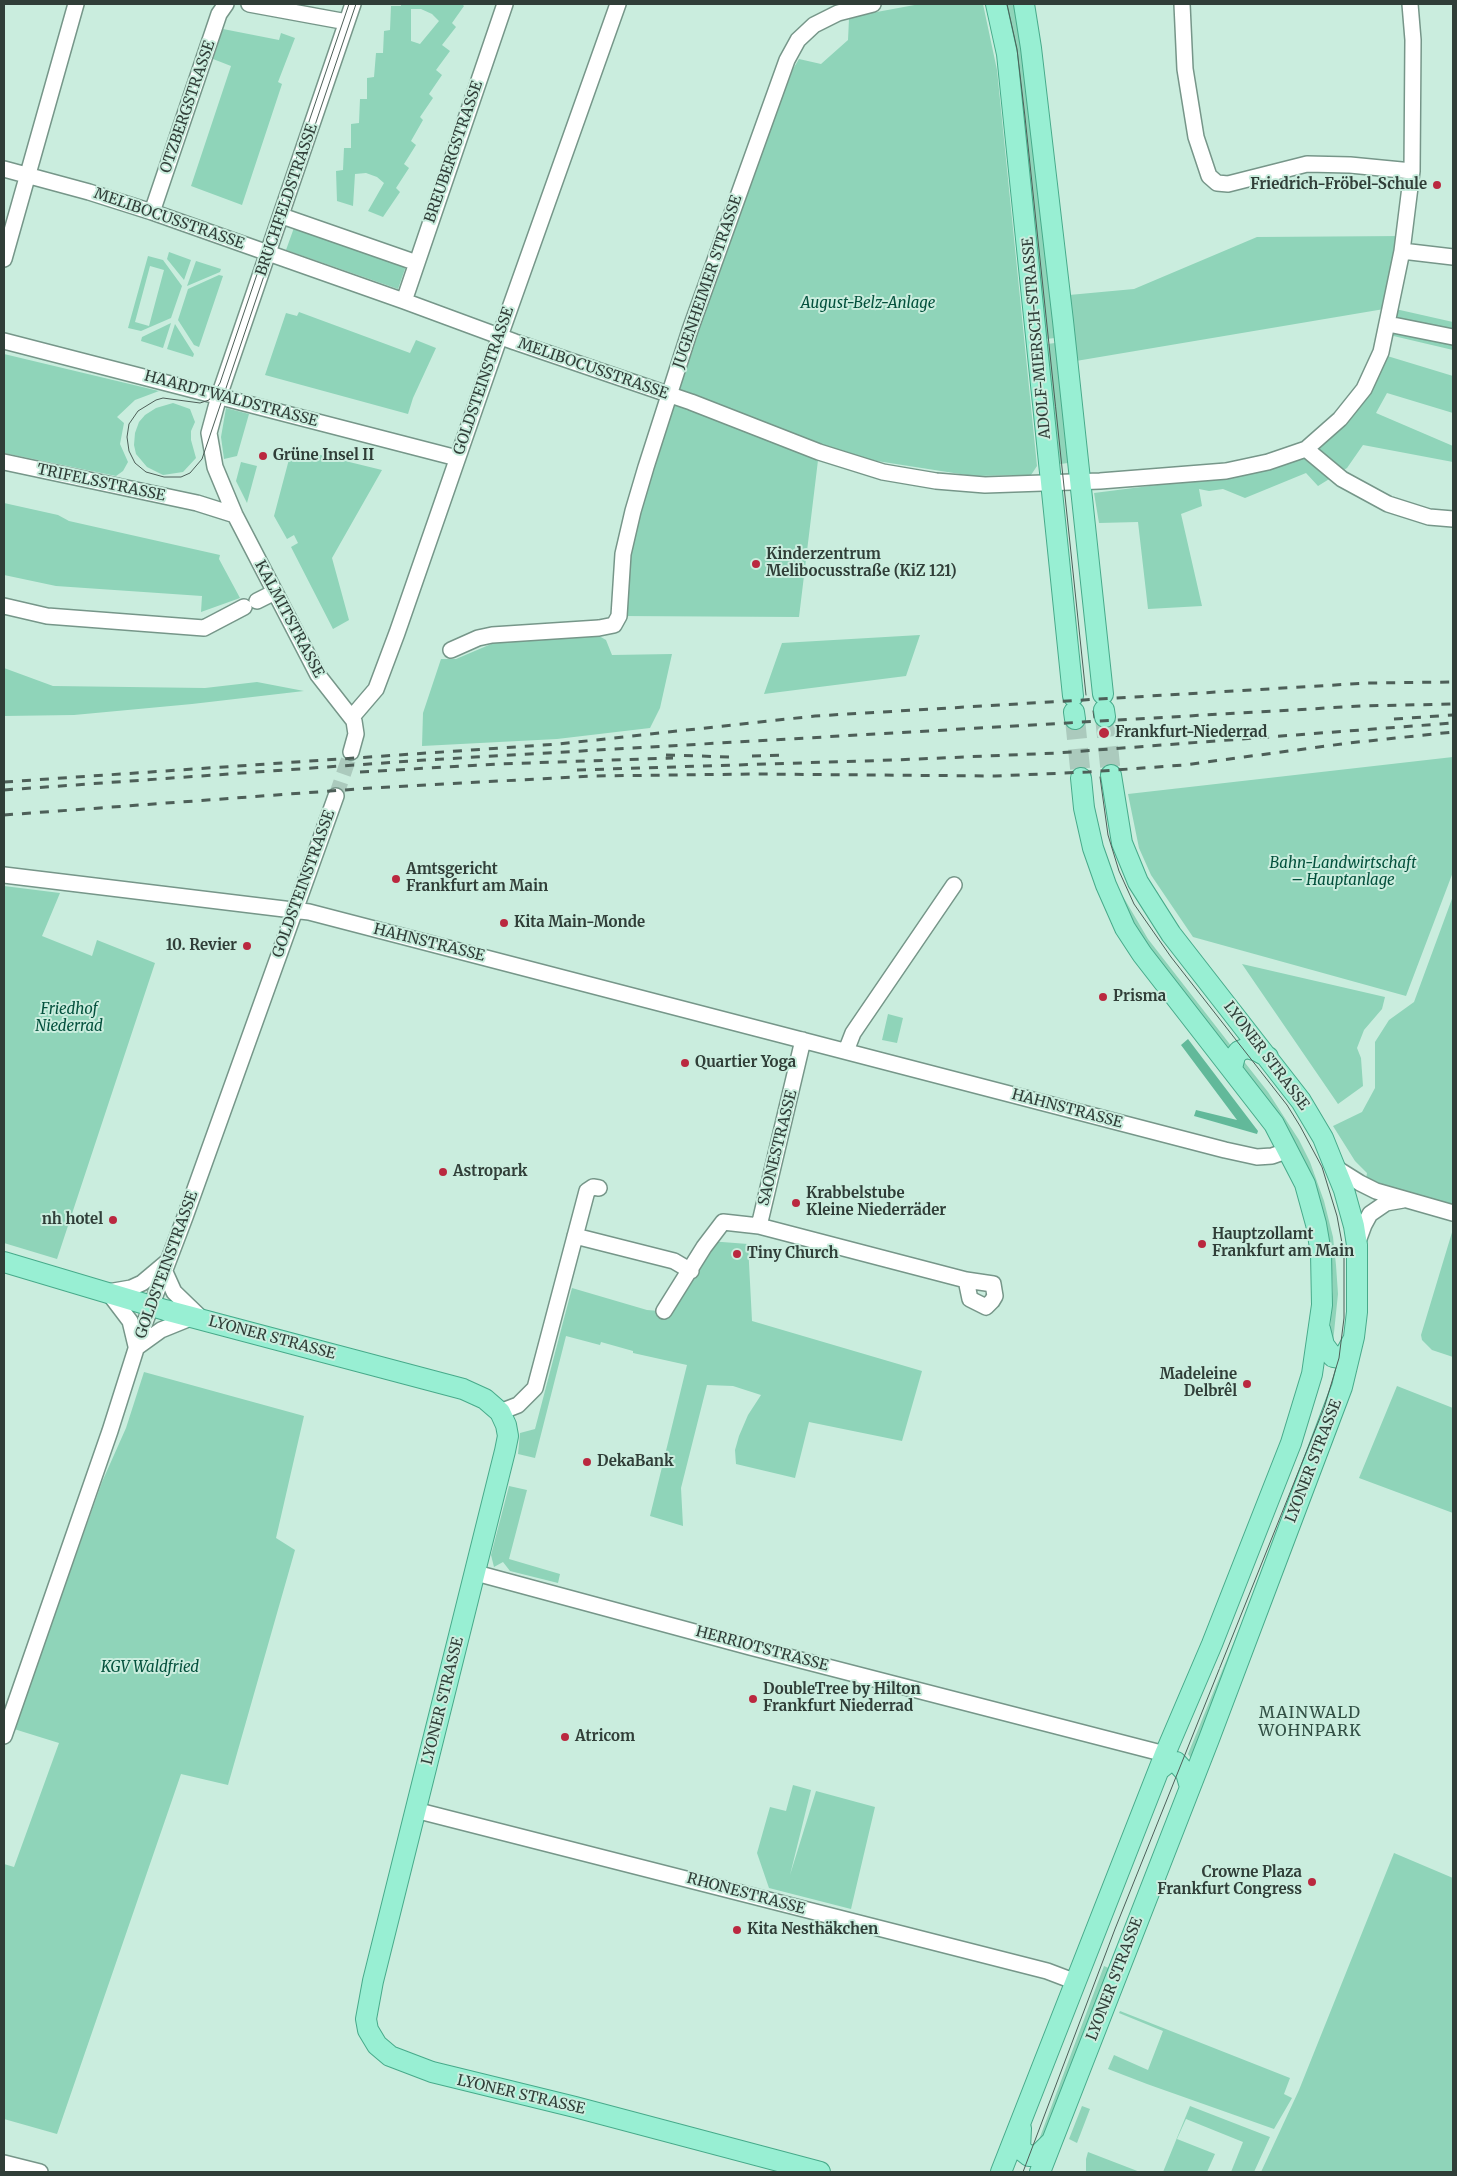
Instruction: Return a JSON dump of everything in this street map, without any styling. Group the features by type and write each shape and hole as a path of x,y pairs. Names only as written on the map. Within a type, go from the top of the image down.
{"main road":[{"name":"ADOLF-MIERSCH-STRASSE","path":"996,4 1008,63 1074,709"},
{"name":"ADOLF-MIERSCH-STRASSE","path":"1024,4 1048,193 1104,707"},
{"name":"LYONER STRASSE","path":"1040,2172 1190,1787 1342,1387 1354,1337 1358,1289 1357,1245 1350,1206 1336,1168 1316,1125 1301,1101 1268,1057 1171,934 1138,882 1122,842 1111,775"},
{"name":"LYONER STRASSE","path":"1001,2172 1162,1762 1212,1644 1291,1443 1312,1374 1320,1327 1323,1274 1316,1224 1304,1184 1289,1150 1274,1124 1142,954 1120,917 1106,886 1093,848 1084,808 1080,778"},
{"path":"1232,1068 1235,1056 1239,1051 1247,1048 1268,1057"},
{"name":"LYONER STRASSE","path":"4,1262 198,1319 463,1388 492,1403 500,1412 506,1425 508,1436 476,1573 373,1981 366,2019 372,2038 390,2056 446,2077 575,2107 820,2172"},
{"path":"1320,1327 1324,1345 1333,1356 1339,1358 1346,1354 1354,1337"},
{"path":"1162,1762 1176,1762 1186,1772 1190,1787"},
{"path":"1023,2116 1019,2144 1025,2154 1035,2156 1052,2141"}],"street":[{"path":"4,259 76,4"},
{"name":"OTZBERGSTRASSE","path":"152,212 219,14 226,4"},
{"path":"249,4 347,22"},
{"name":"BRUCHFELDSTRASSE","path":"220,482 211,455 209,433 219,396 353,4"},
{"name":"BREUBERGSTRASSE","path":"404,301 505,4"},
{"name":"GOLDSTEINSTRASSE","path":"352,717 376,688 397,633 618,4"},
{"name":"JUGENHEIMER STRASSE","path":"451,650 478,638 492,635 614,625 619,616 623,554 633,511 690,330 764,121 792,51 805,33 824,19 873,4"},
{"path":"1182,4 1185,69 1196,138 1209,176 1217,183 1228,184 1307,164 1350,164 1412,171"},
{"path":"1410,4 1413,40 1412,171 1402,251 1388,324 1381,352 1364,389 1340,419 1306,449 1342,479 1388,504 1429,516 1453,519"},
{"name":"MELIBOCUSSTRASSE","path":"4,169 152,212 670,395 819,452 883,472 966,485 1051,484 1226,471 1268,462 1306,449"},
{"path":"282,216 417,263"},
{"path":"1402,251 1453,257"},
{"path":"1388,324 1453,337"},
{"name":"HAARDTWALDSTRASSE","path":"4,341 458,458"},
{"name":"TRIFELSSTRASSE","path":"4,462 198,504 235,514"},
{"path":"198,504 212,498 220,482"},
{"name":"KALMITSTRASSE","path":"220,482 318,675 352,717"},
{"path":"4,606 48,616 204,628 275,592"},
{"path":"351,752 356,730 352,717"},
{"name":"GOLDSTEINSTRASSE","path":"4,1736 151,1305 336,796"},
{"name":"HAHNSTRASSE","path":"4,875 309,912 1254,1157 1264,1157 1289,1150"},
{"path":"846,1051 853,1034 954,885"},
{"name":"SAONESTRASSE","path":"759,1226 804,1040"},
{"path":"1336,1168 1364,1185 1453,1213"},
{"path":"500,1412 518,1404 535,1388 588,1191 593,1187 599,1188"},
{"path":"1357,1245 1364,1225 1375,1210 1391,1201 1407,1200"},
{"name":"SAONESTRASSE","path":"664,1311 691,1271 704,1247 723,1222 759,1226 966,1280"},
{"path":"575,1236 674,1261 691,1271"},
{"path":"167,1265 174,1292 198,1319 168,1326 136,1348 130,1322 108,1292 142,1284 167,1265"},
{"name":"HERRIOTSTRASSE","path":"476,1573 1162,1762"},
{"name":"RHONESTRASSE","path":"415,1810 1047,1971 1076,1982"},
{"path":"4,2162 40,2172"}],"green space":[{"path":"401,4 462,4 464,6 452,23 456,27 442,45 450,51 436,70 442,75 429,94 433,98 420,117 423,120 411,141 416,145 404,164 409,168 396,188 400,192 383,217 368,211 384,183 377,177 366,173 355,174 353,206 337,201 336,171 343,170 344,148 351,148 351,124 359,123 360,99 367,99 367,78 374,77 376,53 383,53 384,31 390,30 391,6 401,6","holes":["411,9 421,9 432,14 439,21 420,44 411,41"]},
{"name":"August-Belz-Anlage","path":"920,4 983,4 997,70 1037,466 1031,475 973,476 819,452 799,617 619,616 633,511 670,395 793,69 799,59 821,64 848,40 849,19"},
{"path":"1004,4 1016,4 1055,338 1046,339"},
{"path":"223,29 279,40 281,33 295,38 278,82 282,84 242,205 191,186 231,66 213,59"},
{"path":"295,225 407,263 398,289 286,250"},
{"path":"1404,236 1391,308 1453,322 1453,350 1385,334 1390,308 1076,361 1069,295 1134,289 1257,237"},
{"path":"169,252 191,260 184,280 167,259"},
{"path":"148,256 163,260 182,286 171,318 141,331 128,328","holes":["150,266 164,270 149,326 135,322"]},
{"path":"196,261 221,269 220,272 187,286"},
{"path":"219,275 223,276 199,347 194,345 178,320 188,289"},
{"path":"299,312 410,353 416,340 436,348 413,398 408,414 265,375 286,313 297,316"},
{"path":"171,323 163,348 141,341 142,337"},
{"path":"175,324 194,354 193,357 167,349"},
{"path":"1055,343 1068,463 1060,464 1047,344"},
{"path":"4,354 159,391 135,400 117,417 124,423 120,444 128,462 123,471 116,476 4,453"},
{"path":"1384,355 1453,376 1453,413 1387,393 1376,413 1453,446 1453,462 1363,445 1347,468 1318,486 1306,473 1245,498 1223,489 1209,491 1199,489 1202,506 1181,514 1202,606 1148,609 1138,522 1099,523 1094,493 1228,476 1306,449"},
{"path":"173,403 190,409 195,422 191,431 191,440 196,458 183,472 163,475 147,467 136,454 134,445 135,433 139,422 145,415 156,408"},
{"path":"226,408 249,414 237,456 224,459 221,437"},
{"path":"292,448 382,470 332,558 349,620 333,629 291,547 298,543 294,535 287,539 274,516"},
{"path":"241,462 257,466 247,503 236,481"},
{"path":"4,503 58,515 69,521 220,555 219,559 240,598 201,612 202,596 56,586 4,575"},
{"path":"920,635 906,676 764,694 782,643"},
{"path":"599,636 606,640 612,655 672,654 660,708 650,728 557,739 422,746 423,713 441,659 456,659 496,642"},
{"path":"4,668 53,686 205,688 257,682 304,691 74,715 4,716"},
{"name":"Bahn-Landwirtschaft – Hauptanlage","path":"1453,757 1453,872 1406,996 1193,937 1151,875 1139,848 1128,794"},
{"path":"1093,796 1100,840 1111,876 1148,939 1232,1047 1228,1055 1147,952 1127,917 1101,854 1088,797"},
{"name":"Friedhof Niederrad","path":"4,886 60,893 42,936 92,956 97,940 155,963 57,1259 4,1243"},
{"path":"1453,896 1453,1204 1386,1187 1366,1179 1367,1173 1355,1161 1333,1126 1362,1112 1375,1088 1375,1042 1389,1020 1414,1002"},
{"path":"1242,964 1385,997 1382,1009 1364,1030 1357,1048 1361,1058 1363,1086 1338,1104"},
{"path":"888,1014 903,1018 897,1043 882,1040"},
{"path":"1242,1059 1268,1092 1299,1140 1310,1162 1324,1201 1333,1237 1338,1294 1333,1342 1329,1342 1333,1291 1331,1255 1242,1072"},
{"path":"1453,1229 1453,1357 1432,1350 1422,1340 1421,1335"},
{"path":"709,1241 748,1244 752,1321 922,1371 902,1441 809,1422 795,1478 736,1464 735,1450 739,1436 748,1415 761,1395 733,1386 707,1385 681,1488 683,1526 650,1516 687,1365 633,1353 633,1351 601,1342 600,1345 566,1336 535,1458 518,1454 520,1433 535,1429 572,1288 647,1310 671,1312 694,1275"},
{"path":"1344,1362 1194,1763 1188,1754 1258,1583"},
{"name":"KGV Waldfried","path":"144,1372 304,1416 276,1538 295,1550 228,1785 181,1774 57,2134 4,2119 4,1864 14,1867 59,1743 14,1729 102,1482 126,1428"},
{"path":"1397,1386 1453,1408 1453,1513 1359,1478"},
{"path":"509,1486 527,1490 509,1559 560,1574 558,1583 510,1571 503,1562 494,1567 491,1555"},
{"path":"793,1785 811,1790 790,1875 816,1791 875,1807 851,1909 769,1888 757,1853 770,1807 786,1811"},
{"path":"1394,1853 1453,1878 1453,2172 1261,2172 1299,2090"},
{"path":"1104,1966 1113,1970 1043,2148 1034,2153"},
{"path":"1120,2011 1290,2078 1284,2094 1292,2098 1274,2129 1108,2069 1114,2055 1148,2070 1163,2031 1119,2013"},
{"path":"1082,2106 1090,2109 1077,2143 1069,2139"},
{"path":"1190,2106 1270,2137 1254,2172 1231,2172 1243,2142 1186,2119 1177,2139 1215,2154 1207,2172 1163,2172"},
{"path":"1088,2152 1140,2172 1086,2172"}],"shaded area":[{"path":"1188,1039 1258,1131 1257,1134 1194,1116 1196,1110 1237,1120 1181,1045"}],"tunnel":[{"path":"1105,717 1111,775"},
{"path":"1075,719 1081,778"},
{"path":"336,796 351,752"}],"tram line":[{"path":"349,4 220,383 209,400 200,403 163,398 156,400 138,411 129,424 127,437 129,451 135,463 146,472 164,477 181,477 190,473 202,459 356,4"},
{"path":"1007,4 1017,49 1025,117 1086,695"},
{"path":"1093,711 1094,718"},
{"path":"1023,2172 1115,1929 1324,1408 1339,1358 1344,1318 1344,1254 1337,1216 1322,1167 1287,1105 1171,957 1134,904 1119,871 1108,835 1100,777"}],"railway":[{"path":"4,782 559,744 815,716 1368,683 1453,682"},
{"path":"4,790 425,760 1361,706 1453,704"},
{"path":"1394,719 1453,715"},
{"path":"577,770 1057,753 1453,723"},
{"path":"4,815 371,788 592,776 755,774 995,776 1088,772 1184,765 1349,743 1453,732"},
{"path":"666,755 731,757"},
{"path":"752,756 787,755"},
{"path":"360,772 498,764 673,758"}],"place":[{"name":"Friedrich-Fröbel-Schule","path":"1437,185"},
{"name":"Grüne Insel II","path":"263,456"},
{"name":"Kinderzentrum Melibocusstraße (KiZ 121)","path":"756,564"},
{"name":"Frankfurt-Niederrad","path":"1104,733"},
{"name":"Amtsgericht Frankfurt am Main","path":"396,879"},
{"name":"Kita Main-Monde","path":"504,923"},
{"name":"10. Revier","path":"247,946"},
{"name":"Prisma","path":"1103,997"},
{"name":"Quartier Yoga","path":"685,1063"},
{"name":"Astropark","path":"443,1172"},
{"name":"Krabbelstube Kleine Niederräder","path":"796,1203"},
{"name":"nh hotel","path":"113,1220"},
{"name":"Hauptzollamt Frankfurt am Main","path":"1202,1244"},
{"name":"Tiny Church","path":"737,1254"},
{"name":"Madeleine Delbrêl","path":"1247,1384"},
{"name":"DekaBank","path":"587,1462"},
{"name":"DoubleTree by Hilton Frankfurt Niederrad","path":"753,1699"},
{"name":"Atricom","path":"565,1737"},
{"name":"Crowne Plaza Frankfurt Congress","path":"1312,1882"},
{"name":"Kita Nesthäkchen","path":"737,1930"}],"district":[{"name":"MAINWALD WOHNPARK","path":"1310,1722"}]}
